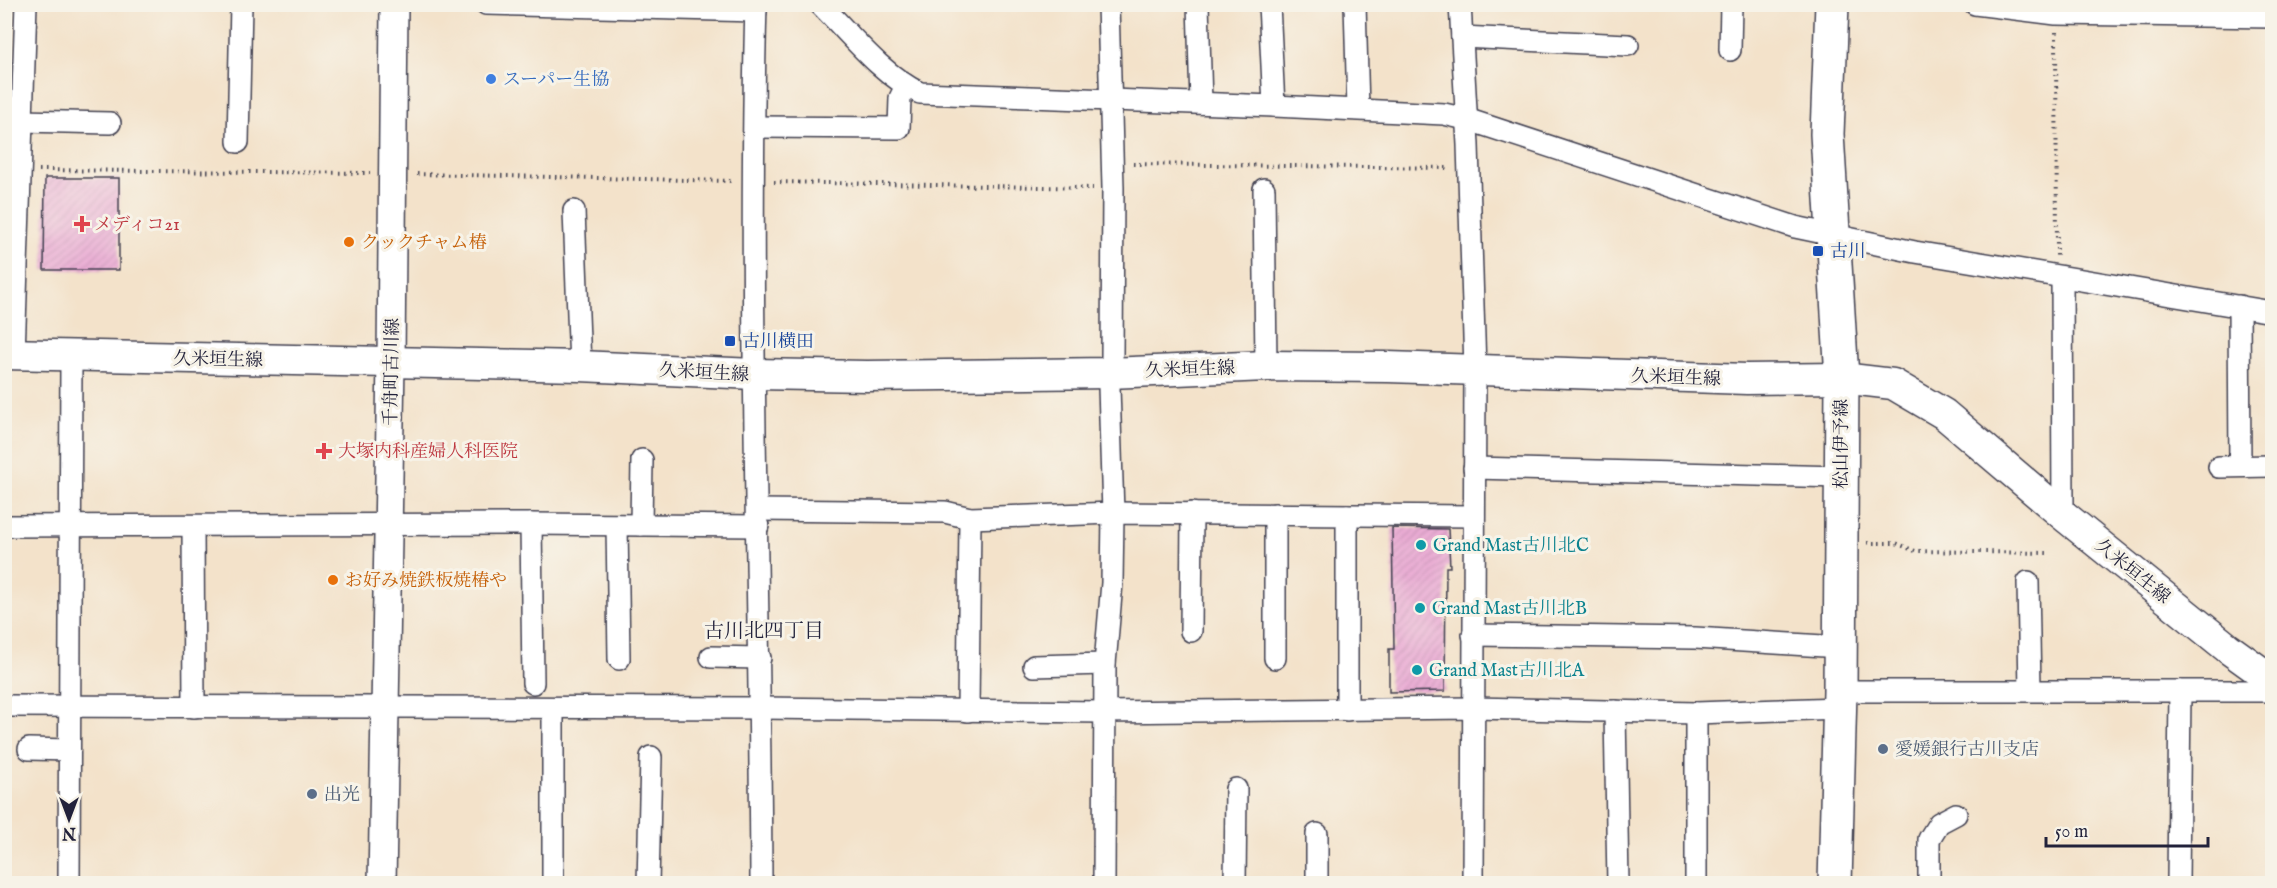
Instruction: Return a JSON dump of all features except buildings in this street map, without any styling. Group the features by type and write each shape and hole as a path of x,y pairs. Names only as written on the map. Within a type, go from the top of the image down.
{"main road":[{"name":"松山伊予線","path":"1832,4 1827,134 1842,378 1840,700 1835,884"},
{"name":"久米垣生線","path":"9,354 580,366 754,374 878,376 1110,372 1266,366 1475,369 1747,379 1842,378 1893,384 1944,414 2229,649 2272,680"}],"street":[{"path":"9,354 15,163 21,121 26,4"},
{"path":"238,142 241,4"},
{"name":"千舟町古川線","path":"382,884 389,524 394,4"},
{"path":"486,4 756,8 754,374 760,658 761,884"},
{"path":"820,4 883,68 906,86 920,93 1422,112 1466,119 1795,227 1915,252 2272,312"},
{"path":"1104,884 1104,664 1112,583 1113,513 1109,387 1112,347 1113,188 1108,4"},
{"path":"1198,4 1201,103"},
{"path":"1269,4 1274,106"},
{"path":"1355,4 1358,109"},
{"path":"1460,4 1469,169 1475,369 1473,884"},
{"path":"1730,50 1731,4"},
{"path":"1976,4 2056,14 2170,10 2272,17"},
{"path":"1462,37 1628,45"},
{"path":"755,127 900,128 900,99 906,86"},
{"path":"21,121 110,123"},
{"path":"1264,189 1266,366"},
{"path":"574,211 580,366"},
{"path":"2060,277 2063,514"},
{"path":"2239,306 2230,467 2272,466"},
{"path":"69,884 71,356"},
{"path":"641,525 642,460"},
{"path":"1474,468 1841,477"},
{"path":"4,526 641,525 758,518 945,512 970,518 1113,513 1474,516"},
{"path":"1191,632 1192,513"},
{"path":"1275,514 1275,658"},
{"path":"1347,514 1347,710"},
{"path":"968,711 970,518"},
{"path":"531,524 522,662 533,683"},
{"path":"617,525 619,659"},
{"path":"193,526 194,707"},
{"path":"2028,582 2030,690"},
{"path":"1473,635 1695,638 1840,647"},
{"path":"711,657 760,658"},
{"path":"1034,666 1104,664"},
{"path":"4,706 760,708 1104,712 1473,708 1696,713 1840,700 2030,690 2272,691"},
{"path":"2178,884 2180,691"},
{"path":"553,708 553,884"},
{"path":"1616,711 1618,884"},
{"path":"1696,713 1696,884"},
{"path":"29,749 69,750"},
{"path":"648,884 651,757"},
{"path":"1234,884 1236,789"},
{"path":"1929,884 1929,839 1939,824 1956,814"},
{"path":"1317,834 1317,884"}],"path":[{"path":"2056,14 2060,277"},
{"path":"15,163 392,174 1113,188"},
{"path":"1112,164 1469,169"},
{"path":"1841,543 1896,543 1915,550 2048,553"}],"place":[{"name":"スーパー生協","path":"491,79"},
{"name":"メディコ21","path":"82,224"},
{"name":"クックチャム椿","path":"349,242"},
{"name":"古川","path":"1818,251"},
{"name":"古川横田","path":"730,341"},
{"name":"大塚内科産婦人科医院","path":"324,451"},
{"name":"Grand Mast古川北C","path":"1421,545"},
{"name":"お好み焼鉄板焼椿や","path":"333,580"},
{"name":"Grand Mast古川北B","path":"1420,608"},
{"name":"Grand Mast古川北A","path":"1417,670"},
{"name":"愛媛銀行古川支店","path":"1883,749"},
{"name":"出光","path":"312,794"}],"district":[{"name":"古川北四丁目","path":"764,630"}]}
